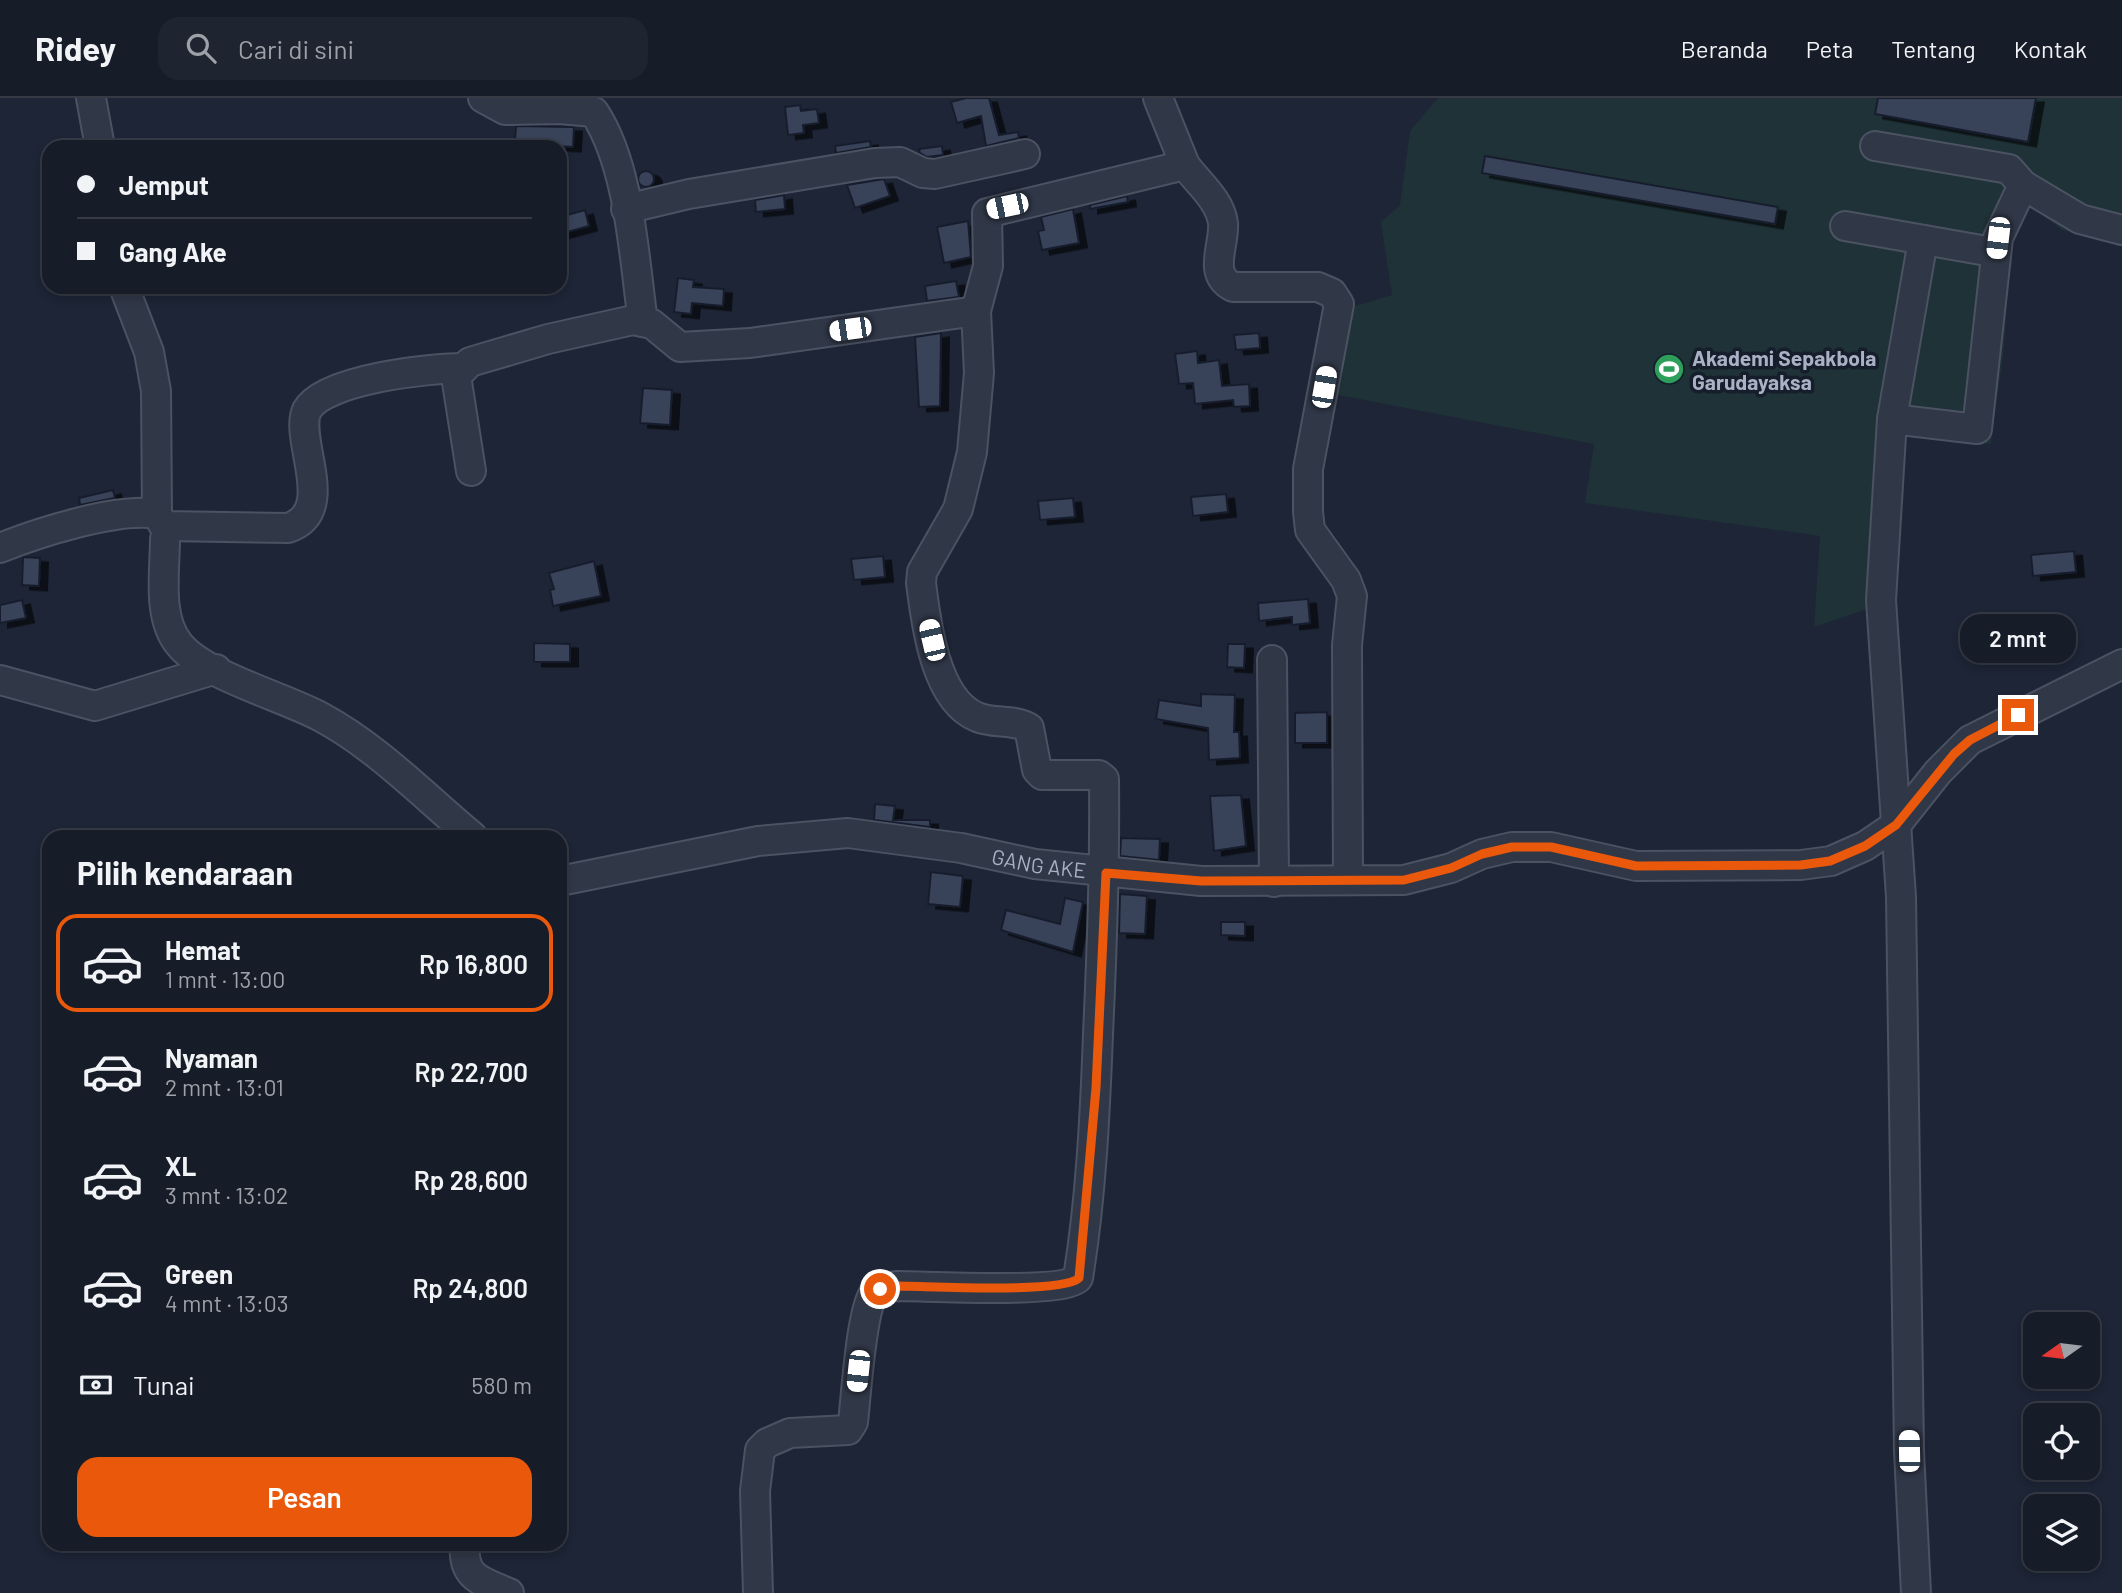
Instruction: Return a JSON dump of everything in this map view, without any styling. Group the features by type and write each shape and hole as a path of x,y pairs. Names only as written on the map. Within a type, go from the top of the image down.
{"street":[{"path":"91,98 99,140"},
{"path":"483,98 505,110 559,109 594,112 615,158 626,209 643,322"},
{"path":"1158,98 1185,164 1221,213 1223,227 1219,272 1224,283 1233,287 1318,287 1332,293 1339,304 1308,469 1308,512 1310,530 1346,580 1352,596 1347,645 1348,880"},
{"path":"1875,146 2009,169 2023,185 2080,219 2122,230"},
{"path":"626,209 689,194 875,163 900,162 923,173 935,174 1025,155"},
{"path":"758,1593 755,1491 760,1450 767,1443 790,1433 848,1430 853,1422 861,1346 872,1296 880,1289 898,1286 1011,1288 1067,1284 1079,1278 1096,1088 1106,873 1104,779 1099,775 1042,775 1037,770 1029,728 976,717 959,707 940,677 920,583 922,572 958,509 972,452 979,373 976,311 988,266 986,219 991,209 1185,164"},
{"path":"1892,419 1977,429 1998,238 2023,185"},
{"path":"1845,226 1981,250"},
{"path":"1916,1593 1909,1451 1901,897 1881,600 1892,419 1923,240"},
{"path":"127,294 149,352 156,391 165,606 169,626 180,645 191,656 321,717 355,739 465,830"},
{"path":"471,471 456,376 470,362 548,339 633,320 652,324 680,347 750,343 976,311"},
{"path":"161,527 296,525 308,511 313,498 305,418 315,402 332,392 399,372 464,368"},
{"path":"0,548 100,519 145,512 161,527"},
{"path":"1272,660 1274,882"},
{"name":"GANG AKE","path":"567,880 758,841 848,833 961,848 1035,864 1201,881 1404,880 1451,868 1482,854 1512,847 1551,847 1636,866 1801,865 1830,861 1865,846 1896,825 1946,763 1970,740 2122,664"},
{"path":"0,680 95,706 216,669"},
{"path":"465,1551 464,1559 473,1575 509,1593"}],"green space":[{"name":"Akademi Sepakbola Garudayaksa","path":"1438,98 2122,98 2122,245 2062,230 2028,204 2010,257 2004,347 1991,444 1906,437 1895,600 1814,627 1820,536 1585,503 1594,444 1333,394 1348,308 1392,295 1381,222 1400,205 1410,131"}],"building":[{"path":"966,98 989,98 999,135 1018,132 1019,138 986,146 981,116 957,123 951,102"},
{"path":"1878,98 2036,98 2028,142 1875,114"},
{"path":"800,105 801,111 817,109 819,123 803,125 804,133 788,135 785,107"},
{"path":"516,126 574,127 573,147 567,147 567,140 515,140"},
{"path":"870,141 871,147 836,153 835,146"},
{"path":"942,146 943,155 927,157 920,153 919,149"},
{"path":"1485,156 1778,207 1775,224 1482,173"},
{"path":"643,171 649,171 654,179 652,185 643,187 638,182 638,176"},
{"path":"884,179 890,196 855,208 847,185"},
{"path":"784,195 785,209 756,212 755,200"},
{"path":"1127,196 1128,202 1090,209 1090,205"},
{"path":"1073,209 1079,243 1042,250 1038,231 1044,230 1041,217"},
{"path":"585,210 589,226 567,232 567,215"},
{"path":"968,221 971,257 944,263 937,227"},
{"path":"678,278 694,280 693,287 724,289 723,306 692,303 691,314 674,312"},
{"path":"956,281 959,297 927,301 925,286"},
{"path":"941,333 940,406 919,407 915,337"},
{"path":"1259,333 1260,348 1236,350 1234,335"},
{"path":"1197,351 1198,363 1219,360 1222,386 1249,384 1250,406 1234,407 1233,400 1195,404 1193,383 1179,384 1175,354"},
{"path":"643,388 672,390 670,425 640,423"},
{"path":"113,490 115,498 80,505 79,498"},
{"path":"1226,494 1228,512 1193,516 1191,497"},
{"path":"1073,498 1075,517 1040,520 1038,501"},
{"path":"2074,551 2076,572 2033,576 2031,555"},
{"path":"883,556 885,577 854,580 851,559"},
{"path":"23,557 40,558 39,586 22,585"},
{"path":"594,561 601,596 553,606 550,590 554,589 549,573"},
{"path":"1308,599 1310,623 1292,625 1292,617 1259,621 1258,603"},
{"path":"22,600 26,618 0,623 0,605"},
{"path":"534,643 570,644 570,662 534,662"},
{"path":"1228,644 1245,644 1244,668 1227,667"},
{"path":"1201,694 1235,695 1234,732 1239,732 1240,758 1209,760 1208,728 1156,719 1159,700 1201,706"},
{"path":"1327,712 1327,743 1295,743 1295,713"},
{"path":"1241,795 1246,846 1214,851 1210,796"},
{"path":"875,804 895,806 893,820 930,820 930,827 874,820"},
{"path":"1121,838 1160,839 1159,860 1120,856"},
{"path":"931,872 963,876 960,907 928,904"},
{"path":"1120,894 1147,896 1145,934 1119,933"},
{"path":"1065,898 1083,902 1073,952 1001,930 1006,910 1060,924"},
{"path":"1221,922 1245,922 1245,936 1221,935"}],"place":[{"name":"Akademi Sepakbola Garudayaksa","path":"1669,369"}],"route":[{"path":"880,1289 898,1286 1011,1288 1067,1284 1079,1278 1096,1088 1106,873 1201,881 1404,880 1451,868 1482,854 1512,847 1551,847 1636,866 1801,865 1830,861 1865,846 1896,825 1954,754 1970,740 2018,715"}]}
